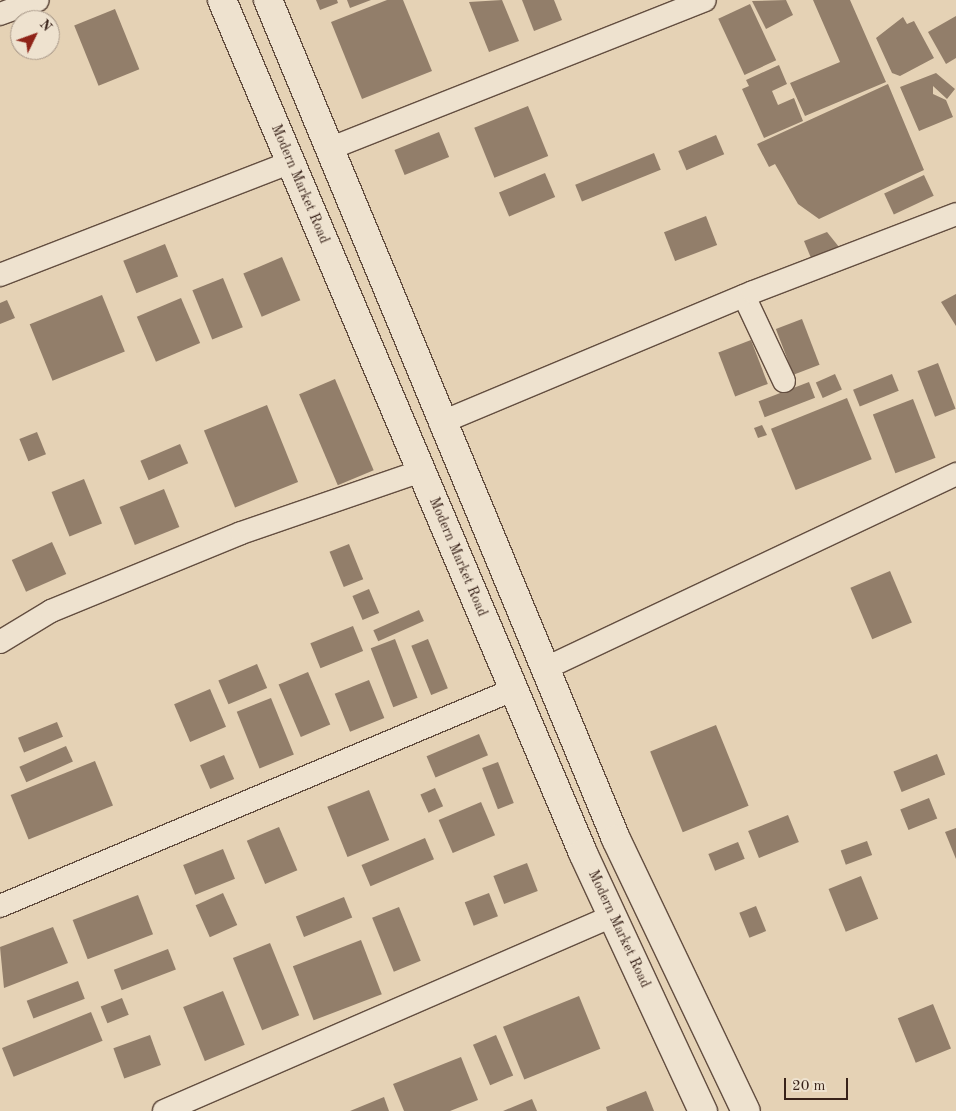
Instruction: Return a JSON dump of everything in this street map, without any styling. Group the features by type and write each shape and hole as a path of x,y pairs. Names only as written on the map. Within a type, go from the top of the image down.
{"street":[{"path":"0,14 38,0"},
{"name":"Modern Market Road","path":"222,0 584,853 703,1111"},
{"path":"268,0 440,422 546,668 616,839 746,1111"},
{"path":"329,149 705,0"},
{"path":"0,275 291,162"},
{"path":"440,422 744,296 956,214"},
{"path":"744,296 784,381"},
{"path":"0,642 51,611 241,533 421,471"},
{"path":"546,668 956,474"},
{"path":"0,906 515,689"},
{"path":"584,853 616,839"},
{"path":"164,1111 613,916"}],"building":[{"path":"316,0 337,0 338,3 320,10"},
{"path":"347,0 371,0 350,8"},
{"path":"387,0 403,0 432,71 362,99 331,22"},
{"path":"502,0 519,41 489,52 469,2"},
{"path":"522,0 554,0 562,20 534,31"},
{"path":"786,0 793,15 766,29 752,1"},
{"path":"813,0 850,0 886,82 805,116 790,83 840,62"},
{"path":"750,4 776,60 744,75 718,19"},
{"path":"115,9 139,69 99,86 74,25"},
{"path":"956,16 956,58 946,64 928,32"},
{"path":"903,17 907,24 914,21 934,58 900,76 892,73 876,38"},
{"path":"779,65 787,84 772,91 778,105 794,98 803,121 764,138 742,89 749,86 746,80"},
{"path":"936,73 955,89 947,99 933,86 933,94 946,100 953,117 919,131 900,87"},
{"path":"888,84 924,170 819,219 798,204 775,164 769,167 757,144"},
{"path":"528,106 548,156 494,178 474,128"},
{"path":"439,132 449,157 405,175 394,150"},
{"path":"716,135 724,154 686,170 678,151"},
{"path":"654,153 661,170 582,202 575,185"},
{"path":"545,173 555,197 509,216 499,193"},
{"path":"924,175 934,196 894,214 884,194"},
{"path":"706,216 717,245 675,261 664,232"},
{"path":"827,232 839,247 811,258 804,241"},
{"path":"165,244 178,276 136,293 123,261"},
{"path":"282,257 300,300 262,317 243,273"},
{"path":"223,278 243,327 212,340 192,290"},
{"path":"956,294 956,326 941,302"},
{"path":"102,295 125,352 53,381 30,324"},
{"path":"181,298 200,343 156,362 137,317"},
{"path":"7,300 15,318 0,324 0,303"},
{"path":"802,319 820,365 793,375 776,329"},
{"path":"751,340 768,384 735,396 718,353"},
{"path":"938,363 956,409 935,417 917,371"},
{"path":"835,374 842,390 823,398 816,383"},
{"path":"892,374 899,391 860,406 853,390"},
{"path":"335,379 374,470 338,485 299,394"},
{"path":"809,382 815,398 765,417 759,401"},
{"path":"847,398 872,459 796,490 771,429"},
{"path":"913,399 936,458 895,473 873,414"},
{"path":"267,405 298,482 235,507 204,430"},
{"path":"762,425 767,435 758,438 754,428"},
{"path":"37,432 46,454 28,461 19,439"},
{"path":"180,444 188,463 149,480 140,461"},
{"path":"84,479 102,524 70,537 52,492"},
{"path":"164,489 179,527 135,545 119,507"},
{"path":"52,542 66,574 26,592 12,560"},
{"path":"349,544 363,579 344,587 330,552"},
{"path":"890,571 912,623 872,639 850,588"},
{"path":"369,589 379,613 363,620 352,596"},
{"path":"419,610 424,621 378,641 373,630"},
{"path":"353,626 363,651 320,668 310,643"},
{"path":"395,639 418,698 393,707 371,648"},
{"path":"428,639 448,688 431,695 411,646"},
{"path":"257,664 267,688 228,704 218,680"},
{"path":"308,672 330,724 301,737 279,685"},
{"path":"369,680 384,718 350,732 335,694"},
{"path":"210,689 226,727 190,742 174,704"},
{"path":"271,698 294,755 260,768 237,712"},
{"path":"57,722 63,737 24,753 18,738"},
{"path":"716,725 749,806 683,832 650,752"},
{"path":"479,734 488,755 436,777 427,756"},
{"path":"66,746 73,762 26,782 19,767"},
{"path":"937,754 945,774 902,792 893,772"},
{"path":"224,755 234,779 210,789 200,765"},
{"path":"95,761 113,806 29,840 11,795"},
{"path":"498,762 514,803 498,809 482,768"},
{"path":"435,788 443,806 429,813 420,795"},
{"path":"369,790 389,840 348,857 327,807"},
{"path":"929,798 937,818 908,830 900,810"},
{"path":"481,802 495,835 453,853 439,820"},
{"path":"788,815 799,842 759,858 748,831"},
{"path":"279,827 297,870 265,884 247,841"},
{"path":"956,828 956,859 945,832"},
{"path":"425,838 434,859 370,886 361,865"},
{"path":"867,841 872,855 846,865 841,851"},
{"path":"738,842 745,859 715,871 708,854"},
{"path":"223,849 235,879 195,895 183,865"},
{"path":"527,863 538,891 504,904 493,876"},
{"path":"861,876 878,919 846,932 829,889"},
{"path":"223,893 237,925 210,937 196,905"},
{"path":"489,893 498,916 474,926 465,902"},
{"path":"138,895 153,934 88,959 73,920"},
{"path":"344,897 352,917 304,937 296,916"},
{"path":"756,906 766,931 749,938 739,913"},
{"path":"399,907 421,961 394,972 372,918"},
{"path":"53,927 68,963 4,988 0,947"},
{"path":"361,940 382,994 314,1020 293,966"},
{"path":"270,943 299,1015 262,1030 233,958"},
{"path":"168,949 176,970 122,990 114,970"},
{"path":"78,981 85,999 33,1018 27,1001"},
{"path":"223,991 245,1045 205,1061 183,1007"},
{"path":"579,996 600,1049 524,1080 503,1027"},
{"path":"122,998 129,1015 107,1023 101,1007"},
{"path":"933,1004 951,1049 916,1063 898,1018"},
{"path":"91,1012 103,1041 14,1077 2,1048"},
{"path":"150,1035 161,1065 124,1078 113,1048"},
{"path":"496,1035 513,1076 490,1085 473,1045"},
{"path":"461,1057 478,1100 450,1111 404,1111 393,1084"},
{"path":"646,1091 654,1111 607,1111 606,1107"},
{"path":"384,1097 389,1111 350,1111"},
{"path":"532,1099 537,1111 503,1111"}]}
